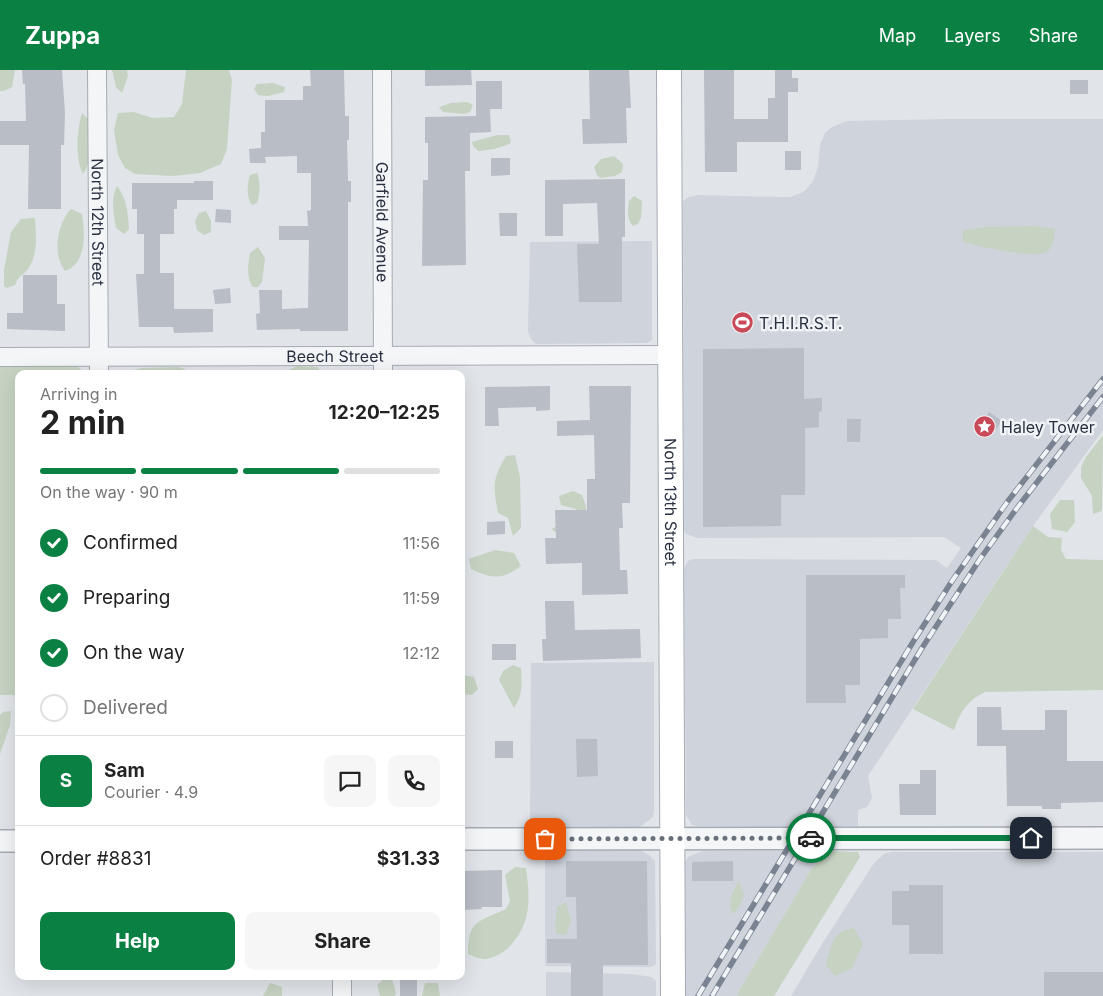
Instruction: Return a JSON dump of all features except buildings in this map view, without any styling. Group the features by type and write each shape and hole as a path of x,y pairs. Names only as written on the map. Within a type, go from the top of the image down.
{"main road":[{"name":"North 13th Street","path":"669,70 673,996"}],"street":[{"name":"North 12th Street","path":"97,70 99,365"},
{"name":"Garfield Avenue","path":"382,70 383,370"},
{"name":"Beech Street","path":"0,357 99,365 383,356 670,354"},
{"path":"465,839 1103,838"},
{"path":"0,841 15,841"},
{"path":"342,980 342,996"}],"shaded area":[{"path":"1103,119 1103,430 1033,526 868,776 872,798 867,807 858,810 858,826 773,827 692,825 686,815 684,568 688,561 692,559 936,560 947,568 961,548 944,537 698,538 686,534 684,530 683,201 689,197 699,195 790,197 801,193 813,181 818,167 820,145 825,133 832,127 847,121"},
{"path":"652,241 652,340 647,343 536,344 531,339 528,331 530,242"},
{"path":"654,662 653,817 640,827 535,827 530,819 531,663"},
{"path":"640,850 655,861 656,964 651,967 545,966 545,851"},
{"path":"703,851 830,851 812,868 736,996 684,996 685,862 688,857"},
{"path":"891,852 1103,852 1103,996 791,996 874,863 884,854"},
{"path":"546,972 631,974 651,977 656,981 656,996 546,996"}],"green space":[{"path":"0,70 15,70 12,87 4,91 0,91"},
{"path":"112,70 127,70 128,76 122,93 116,87"},
{"path":"186,70 229,70 232,80 227,149 221,164 200,173 173,176 135,174 125,168 118,155 114,130 118,113 134,112 152,118 174,117 182,104"},
{"path":"273,83 285,87 284,92 268,96 258,95 254,89 257,84"},
{"path":"467,102 473,105 470,112 463,114 443,112 439,107 451,103"},
{"path":"82,113 89,120 90,141 88,162 83,174 80,168 78,144"},
{"path":"497,135 509,135 511,143 478,151 473,146 472,142"},
{"path":"614,156 623,164 622,172 615,176 600,178 594,167 601,159"},
{"path":"257,173 260,184 259,196 257,203 252,205 248,194 248,183 250,175"},
{"path":"117,186 125,201 127,212 129,229 124,234 116,228 114,217 113,201"},
{"path":"634,196 642,201 641,218 638,224 633,226 628,217 628,211 629,201"},
{"path":"71,209 82,214 84,238 81,254 77,261 65,271 58,256 57,248 62,223"},
{"path":"206,211 211,221 211,232 204,235 197,230 195,221 199,213"},
{"path":"35,218 36,243 33,260 15,285 7,288 4,286 4,270 11,232 21,219"},
{"path":"1034,226 1055,229 1052,246 1044,253 1017,253 963,242 963,230 988,227"},
{"path":"258,247 265,258 262,282 258,287 253,287 248,275 250,253"},
{"path":"0,366 78,367 82,370 15,370 15,695 0,695"},
{"path":"297,366 317,367 320,370 289,370"},
{"path":"178,367 185,369 133,370"},
{"path":"1103,435 1102,511 1093,514 1092,496 1081,478 1081,467 1086,457"},
{"path":"515,455 520,477 521,528 513,536 508,518 498,513 495,483 498,471 506,456"},
{"path":"573,491 582,495 586,506 586,531 557,533 551,529 577,517 576,509 561,505 559,496"},
{"path":"1060,500 1074,500 1075,522 1067,532 1052,529 1050,514"},
{"path":"1033,526 1048,537 1062,538 1061,550 1066,559 1103,560 1103,690 985,692 965,707 954,730 913,709"},
{"path":"495,550 514,553 521,566 502,576 485,575 471,569 469,559"},
{"path":"513,665 521,668 522,679 520,694 514,708 499,680 503,671"},
{"path":"465,675 474,677 478,689 472,695 465,694"},
{"path":"11,711 10,725 0,754 0,715 3,712"},
{"path":"830,851 858,852 860,857 774,996 736,996 812,868"},
{"path":"515,867 526,868 528,909 522,928 510,946 496,956 485,959 468,954 470,934 477,923 506,909 510,901 505,875"},
{"path":"739,882 744,894 739,908 732,914 731,897"},
{"path":"566,902 571,921 566,935 557,934 555,926 557,907"},
{"path":"854,928 863,944 852,968 835,976 826,965 831,946 841,932"},
{"path":"383,980 392,980 395,996 380,996 377,985"},
{"path":"270,983 282,987 282,996 263,996"},
{"path":"425,983 438,983 440,996 422,996"}],"railway":[{"path":"698,996 952,581 1008,501 1103,379"},
{"path":"712,996 922,648 980,559 1103,397"}],"way so far":[{"path":"545,839 811,838"}],"place":[{"name":"T.H.I.R.S.T.","path":"743,323"},
{"name":"Haley Tower","path":"985,427"}],"route":[{"path":"811,838 1031,838"}]}
